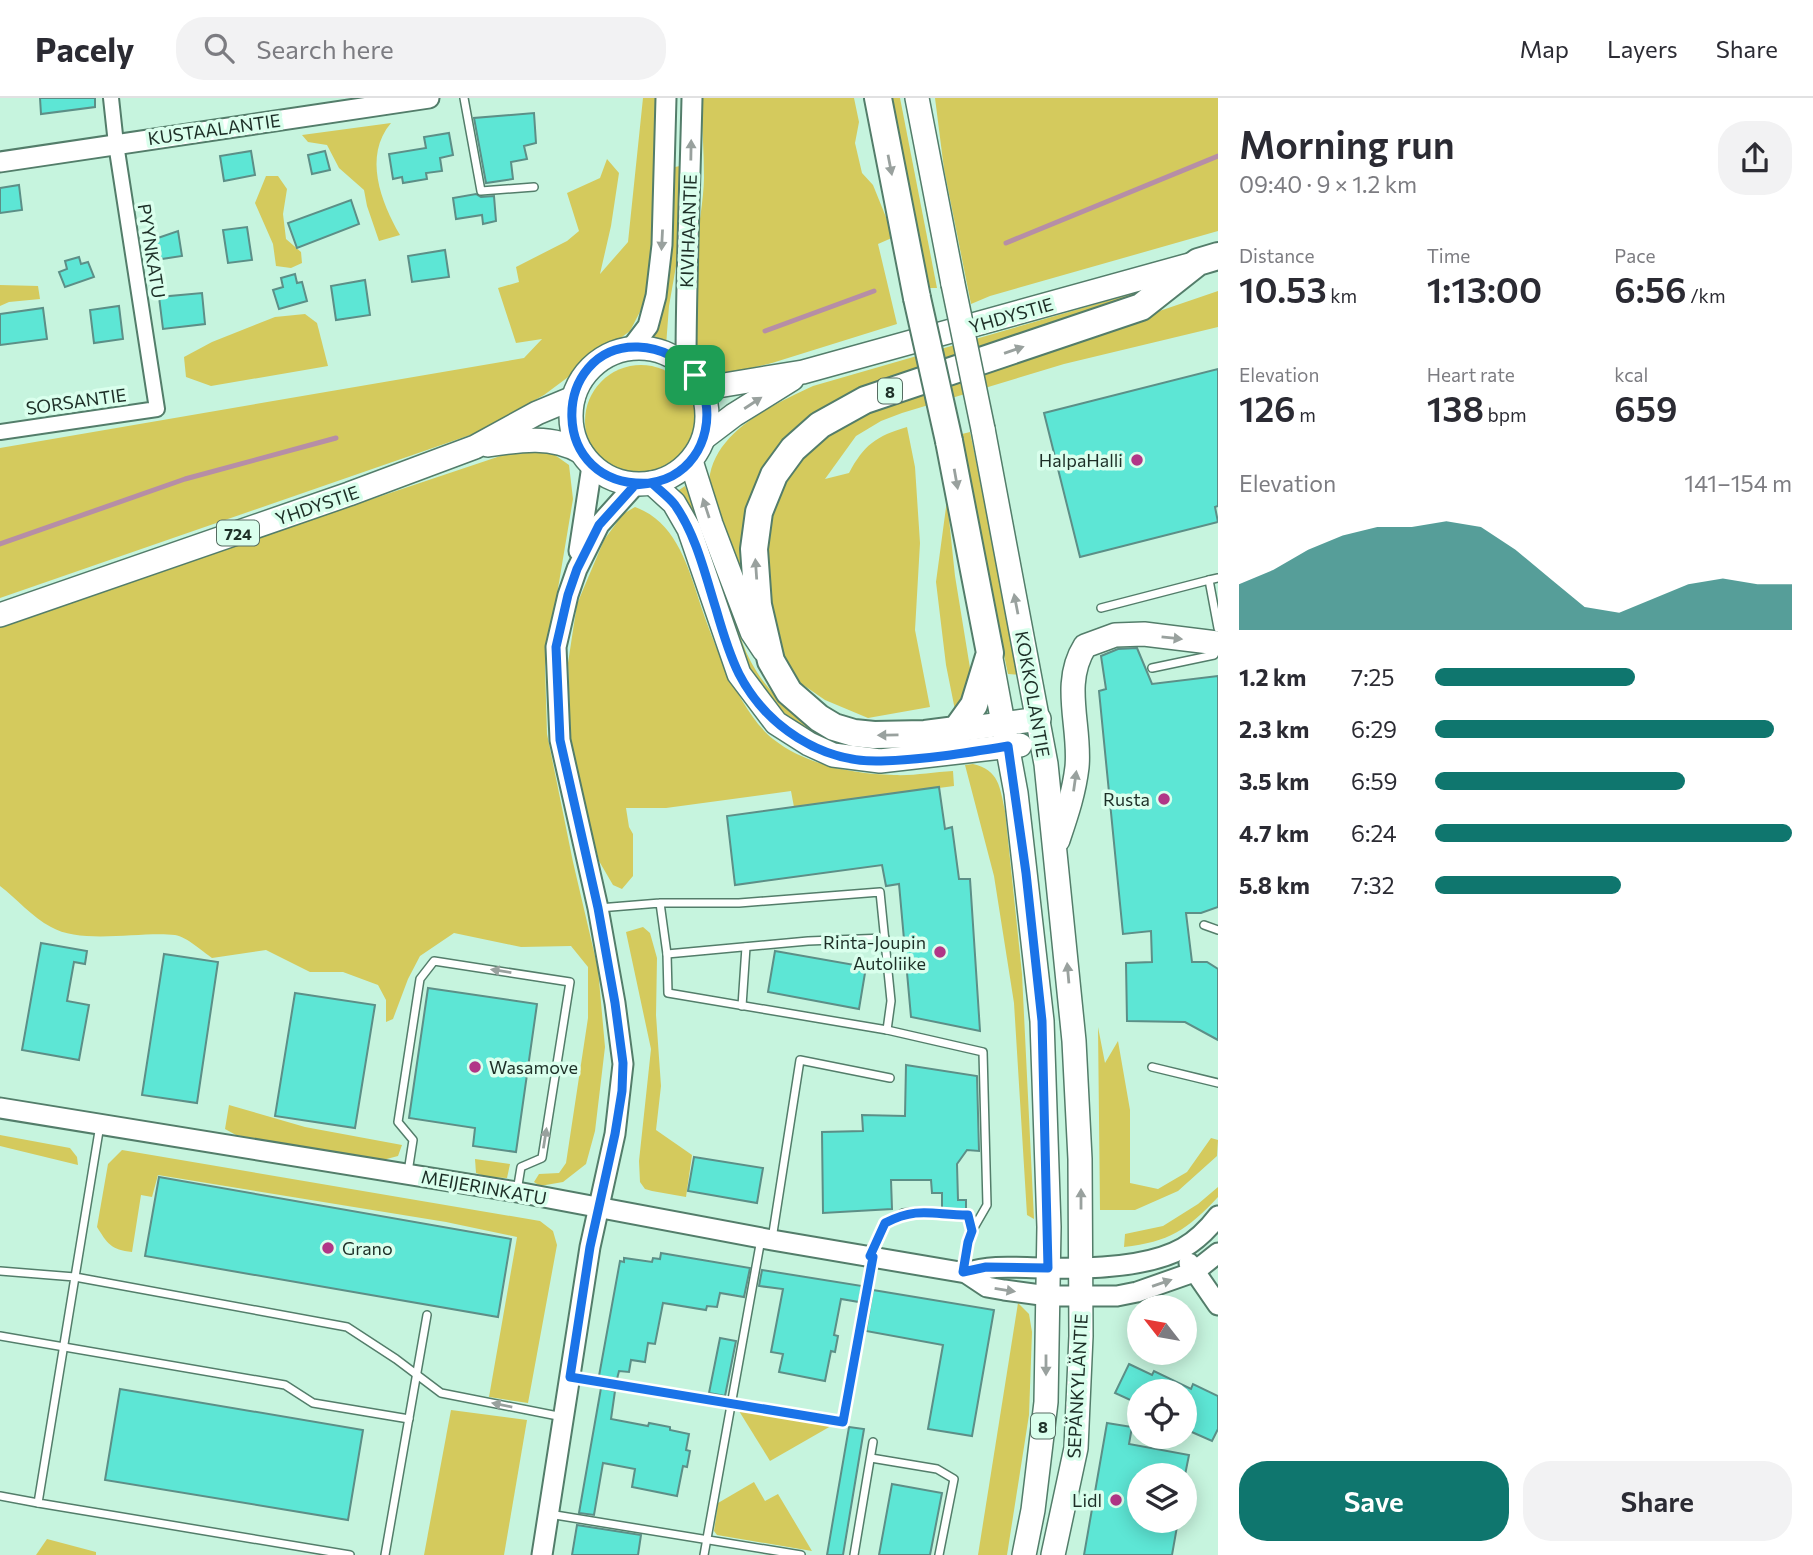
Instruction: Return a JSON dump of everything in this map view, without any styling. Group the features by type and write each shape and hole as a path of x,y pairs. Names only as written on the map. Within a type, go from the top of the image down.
{"highway":[{"name":"KOKKOLANTIE","path":"878,98 990,653"},
{"name":"8","path":"990,653 974,705 956,730 925,734 874,735 834,727 820,718 789,692 771,661 758,605 754,549 759,512 774,475 793,449 820,425 865,400 1141,307 1208,259"}],"main road":[{"name":"KOKKOLANTIE","path":"920,105 1041,730 1056,846 1074,1041 1080,1159 1081,1298"},
{"name":"YHDYSTIE","path":"692,373 718,386 803,372 1208,259"},
{"path":"632,347 651,348 670,354 692,373 703,389 708,411 705,437 691,461 673,476 643,484 619,482 604,475 586,459 571,426 573,398 579,383 595,364 616,351 632,347"},
{"name":"YHDYSTIE","path":"705,437 734,415 803,372"},
{"name":"YHDYSTIE","path":"0,615 323,503 475,447 537,413 573,398"},
{"name":"YHDYSTIE","path":"475,447 542,440 568,445 586,459"},
{"path":"691,461 711,524 752,632 771,661"},
{"path":"643,484 674,503 689,529 739,674 776,723 809,744 833,755 880,761 1008,746 1041,730"},
{"path":"1056,846 1073,795 1077,764 1072,674 1085,646 1115,635 1144,634 1218,643"},
{"name":"KOKKOLANTIE","path":"990,653 1008,746 1026,873 1042,1021 1048,1296"},
{"path":"956,730 1004,723 1041,730"},
{"name":"SEPÄNKYLÄNTIE","path":"1024,1555 1033,1510 1046,1402 1048,1296"},
{"name":"SEPÄNKYLÄNTIE","path":"1053,1555 1076,1448 1081,1298"}],"street":[{"name":"PYYNKATU","path":"111,98 157,409"},
{"name":"KUSTAALANTIE","path":"0,162 399,100 429,98"},
{"name":"KIVIHAANTIE","path":"632,347 648,326 656,296 662,244 666,98"},
{"name":"KIVIHAANTIE","path":"692,98 686,277 692,373"},
{"name":"SORSANTIE","path":"0,432 157,409"},
{"path":"577,569 586,459"},
{"path":"542,1555 590,1247 615,1134 622,1091 623,1063 598,908 560,740 556,647 577,569 599,525 643,484"},
{"name":"MEIJERINKATU","path":"0,1108 517,1192 965,1273 987,1287 1048,1296 1117,1296 1137,1292 1194,1272"},
{"path":"1218,1216 1206,1232 1181,1249 1218,1305"},
{"name":"MEIJERINKATU","path":"965,1273 986,1267 1081,1268 1125,1264 1181,1249"},
{"path":"1194,1272 1218,1253"}],"lane":[{"path":"464,98 481,191 534,187"},
{"path":"1101,608 1218,578"},
{"path":"1209,580 1218,628"},
{"path":"1152,668 1214,655 1218,649"},
{"path":"598,908 660,903 739,903 880,892 891,1001 887,1030"},
{"path":"660,903 667,954 668,993 887,1030 983,1052 987,1205 968,1242 965,1273"},
{"path":"1204,925 1218,930"},
{"path":"667,954 885,938"},
{"path":"742,1006 746,947"},
{"path":"408,1173 413,1140 398,1122 420,979 434,961 570,982 542,1158 521,1167 517,1192"},
{"path":"704,1555 730,1403 766,1239 800,1060 890,1078"},
{"path":"1152,1068 1218,1083"},
{"path":"38,1503 100,1124"},
{"path":"570,1377 843,1422 871,1256 885,1223 903,1213 927,1211 939,1215 968,1215 972,1231"},
{"path":"0,1271 75,1277 347,1327 441,1394 563,1418"},
{"path":"385,1555 427,1315"},
{"path":"0,1336 285,1385 313,1403 409,1419"},
{"path":"854,1555 873,1442"},
{"path":"871,1458 937,1469 954,1479 939,1555"},
{"path":"0,1496 350,1555"},
{"path":"548,1514 801,1555"}],"shaded area":[{"path":"643,98 655,98 660,121 653,252 643,306 630,331 544,395 476,433 0,598 0,448 524,358 542,339 516,343 498,288 519,282 516,267 567,241 579,231 567,193 600,178 607,159 619,173 600,274 628,242"},
{"path":"701,98 854,98 859,122 855,143 862,173 873,185 894,237 878,244 897,324 772,363 726,374 700,363 693,344 690,298 703,199"},
{"path":"888,98 900,98 937,288 928,288"},
{"path":"935,98 1218,98 1218,231 990,296 971,304 944,169"},
{"path":"391,123 378,150 378,179 381,194 400,235 379,241 364,190 339,168 327,145 308,142 302,135"},
{"path":"680,166 684,206 669,306 666,346 653,344 669,256 675,167"},
{"path":"266,176 278,176 287,189 283,214 286,239 301,252 302,263 291,268 276,266 273,244 255,203"},
{"path":"0,285 38,286 40,299 9,302 0,306"},
{"path":"1152,288 1082,318 798,428 745,575 715,516 709,484 713,463 723,446 755,417 813,386"},
{"path":"1218,291 1218,327 1064,364 902,413 881,421 856,436 825,479 849,473 860,455 872,443 907,427 915,467 920,543 915,630 930,707 868,718 825,700 796,680 787,664 770,615 762,567 767,522 778,493 798,456 838,424 890,403"},
{"path":"305,314 317,323 328,366 211,386 186,377 184,357 212,342 275,317"},
{"path":"641,365 662,370 680,382 692,400 697,421 692,442 680,460 662,472 641,477 620,472 602,460 590,442 585,421 590,400 602,382 620,370"},
{"path":"970,432 1020,675 1008,674 958,435"},
{"path":"515,451 552,453 569,465 573,499 545,666 547,734 598,969 605,1047 595,1131 586,1164 563,1182 540,1186 534,1182 539,1174 559,1173 566,1163 588,1018 588,967 571,946 521,947 454,933 420,956 393,1019 386,1022 386,1000 378,985 343,972 310,972 266,950 212,958 189,941 175,935 95,936 64,932 37,918 0,886 0,624"},
{"path":"685,486 724,581 746,653 759,676 791,710 843,742 840,748 798,730 774,710 746,669 676,492"},
{"path":"947,500 971,689 955,710 946,665 936,582"},
{"path":"635,507 659,521 676,542 727,672 749,711 773,739 815,762 846,770 901,775 953,771 954,786 794,807 791,791 666,808 626,808 633,834 633,876 622,889 613,885 599,861 571,748 568,663 577,604 604,540 623,514"},
{"path":"973,764 993,775 1000,787 1005,811 1022,974 1034,1219 1027,1215 1014,1003 994,876 965,765"},
{"path":"643,927 650,933 657,958 656,1015 661,1086 656,1130 692,1155 686,1197 645,1189 640,1182 639,1161 651,1049 626,932"},
{"path":"1098,1027 1105,1063 1118,1041 1130,1110 1130,1183 1158,1189 1187,1172 1211,1138 1218,1140 1217,1156 1178,1191 1135,1210 1100,1210"},
{"path":"229,1105 305,1127 402,1145 398,1156 379,1161 236,1135 225,1129"},
{"path":"0,1135 70,1148 77,1157 78,1165 0,1146"},
{"path":"122,1150 540,1221 553,1231 557,1245 528,1403 489,1397 517,1237 446,1222 158,1175 152,1197 141,1195 132,1252 125,1251 110,1245 97,1227 108,1164"},
{"path":"475,1159 510,1164 507,1178 487,1177 476,1173"},
{"path":"1218,1187 1218,1197 1186,1226 1165,1238 1124,1247 1125,1234 1163,1226 1198,1204"},
{"path":"1018,1303 1029,1314 1032,1332 1029,1415 1007,1555 978,1555"},
{"path":"451,1410 527,1420 504,1555 424,1555"},
{"path":"739,1411 831,1426 770,1461"},
{"path":"754,1482 765,1501 778,1494 812,1551 717,1535 714,1531 718,1503"},
{"path":"47,1539 96,1552 96,1555 36,1555"}],"building":[{"path":"40,98 95,98 95,107 41,114"},
{"path":"534,113 536,143 524,146 527,159 511,162 513,179 486,183 474,118"},
{"path":"449,133 453,155 440,158 442,171 426,173 427,179 403,183 402,177 393,179 389,154 426,148 424,137"},
{"path":"251,151 255,175 224,181 220,156"},
{"path":"325,151 330,170 312,174 308,155"},
{"path":"19,185 22,210 0,213 0,188"},
{"path":"476,194 481,197 494,196 496,221 483,224 482,215 456,219 453,198"},
{"path":"351,200 359,224 297,248 288,223"},
{"path":"247,227 252,260 228,263 223,230"},
{"path":"178,231 182,256 155,260 152,240"},
{"path":"445,250 449,277 412,282 408,256"},
{"path":"79,257 81,264 88,262 94,277 65,287 59,272 67,269 65,261"},
{"path":"295,274 297,283 302,282 307,301 279,309 273,290 283,287 281,278"},
{"path":"365,280 370,315 336,320 331,286"},
{"path":"202,293 205,324 163,329 159,297"},
{"path":"119,306 123,339 94,343 90,310"},
{"path":"43,308 47,339 0,345 0,314"},
{"name":"HalpaHalli","path":"1218,369 1218,506 1215,507 1218,522 1080,557 1044,413"},
{"name":"Rusta","path":"1137,648 1152,684 1218,676 1218,907 1201,913 1186,913 1192,962 1207,962 1218,969 1218,1040 1185,1022 1127,1021 1126,963 1152,962 1151,931 1123,934 1099,691 1106,689 1101,656 1118,649"},
{"name":"Rinta-Joupin Autoliike","path":"939,787 945,829 952,827 959,879 970,879 980,1031 911,1017 899,884 886,886 882,865 735,885 727,816"},
{"path":"41,943 87,951 85,964 74,962 67,1001 89,1005 79,1060 22,1050"},
{"path":"775,951 866,967 859,1009 768,992"},
{"path":"164,954 218,962 197,1103 142,1095"},
{"path":"428,988 537,1004 516,1152 473,1146 475,1128 409,1118"},
{"path":"295,993 375,1005 355,1128 275,1116"},
{"path":"906,1065 977,1076 979,1151 967,1150 957,1164 958,1200 966,1200 966,1209 942,1209 942,1193 932,1193 931,1180 891,1180 892,1209 823,1213 822,1132 863,1131 862,1115 905,1116"},
{"path":"694,1157 763,1168 757,1203 688,1191"},
{"name":"Grano","path":"159,1177 511,1239 498,1317 145,1256"},
{"path":"661,1253 750,1268 744,1297 720,1293 717,1307 707,1306 706,1310 663,1303 655,1344 648,1343 645,1362 631,1360 629,1372 619,1371 617,1379 599,1376 620,1261 624,1262 624,1258 652,1262 653,1258 660,1259"},
{"path":"762,1270 862,1286 859,1302 841,1299 834,1335 838,1336 835,1352 831,1351 825,1381 779,1372 783,1354 771,1352 783,1289 759,1286"},
{"path":"873,1290 994,1310 972,1436 928,1429 943,1345 866,1331"},
{"path":"720,1338 736,1341 725,1396 709,1393"},
{"path":"1129,1365 1152,1375 1154,1371 1170,1379 1127,1379 1127,1398 1115,1393"},
{"path":"1197,1386 1218,1396 1218,1429 1212,1441 1197,1434"},
{"path":"601,1388 615,1391 611,1419 670,1427 670,1430 689,1434 687,1467 683,1466 677,1496 632,1487 635,1469 603,1463 594,1515 579,1513"},
{"path":"120,1389 363,1430 348,1520 105,1480"},
{"name":"Lidl","path":"1107,1423 1127,1426 1127,1449 1156,1449 1189,1455 1187,1463 1127,1463 1127,1533 1176,1533 1172,1555 1084,1555"},
{"path":"849,1427 864,1429 843,1555 827,1555"},
{"path":"892,1484 942,1493 930,1555 879,1555"},
{"path":"577,1525 641,1535 638,1555 572,1555"}],"waterway":[{"path":"1006,243 1218,156"},
{"path":"765,331 874,291"},
{"path":"0,544 185,479 336,438"}],"place":[{"name":"HalpaHalli","path":"1137,460"},
{"name":"Rusta","path":"1164,799"},
{"name":"Rinta-Joupin Autoliike","path":"940,952"},
{"name":"Wasamove","path":"475,1067"},
{"name":"Grano","path":"328,1248"},
{"name":"Lidl","path":"1116,1500"}],"route":[{"path":"695,375 670,354 651,348 632,347 616,351 601,358 579,383 573,398 571,426 581,452 592,466 604,475 635,485 652,483 674,503 689,529 739,674 759,703 776,723 809,744 833,755 880,761 1008,746 1016,793 1042,1021 1049,1217 1048,1268 986,1267 963,1272 972,1231 968,1215 939,1215 927,1211 903,1213 885,1223 870,1256 873,1257 843,1422 570,1377 590,1247 615,1134 622,1091 623,1063 598,908 560,740 556,647 577,569 599,525 635,485 673,476 691,461 705,437 708,411 703,389 695,375"}]}
